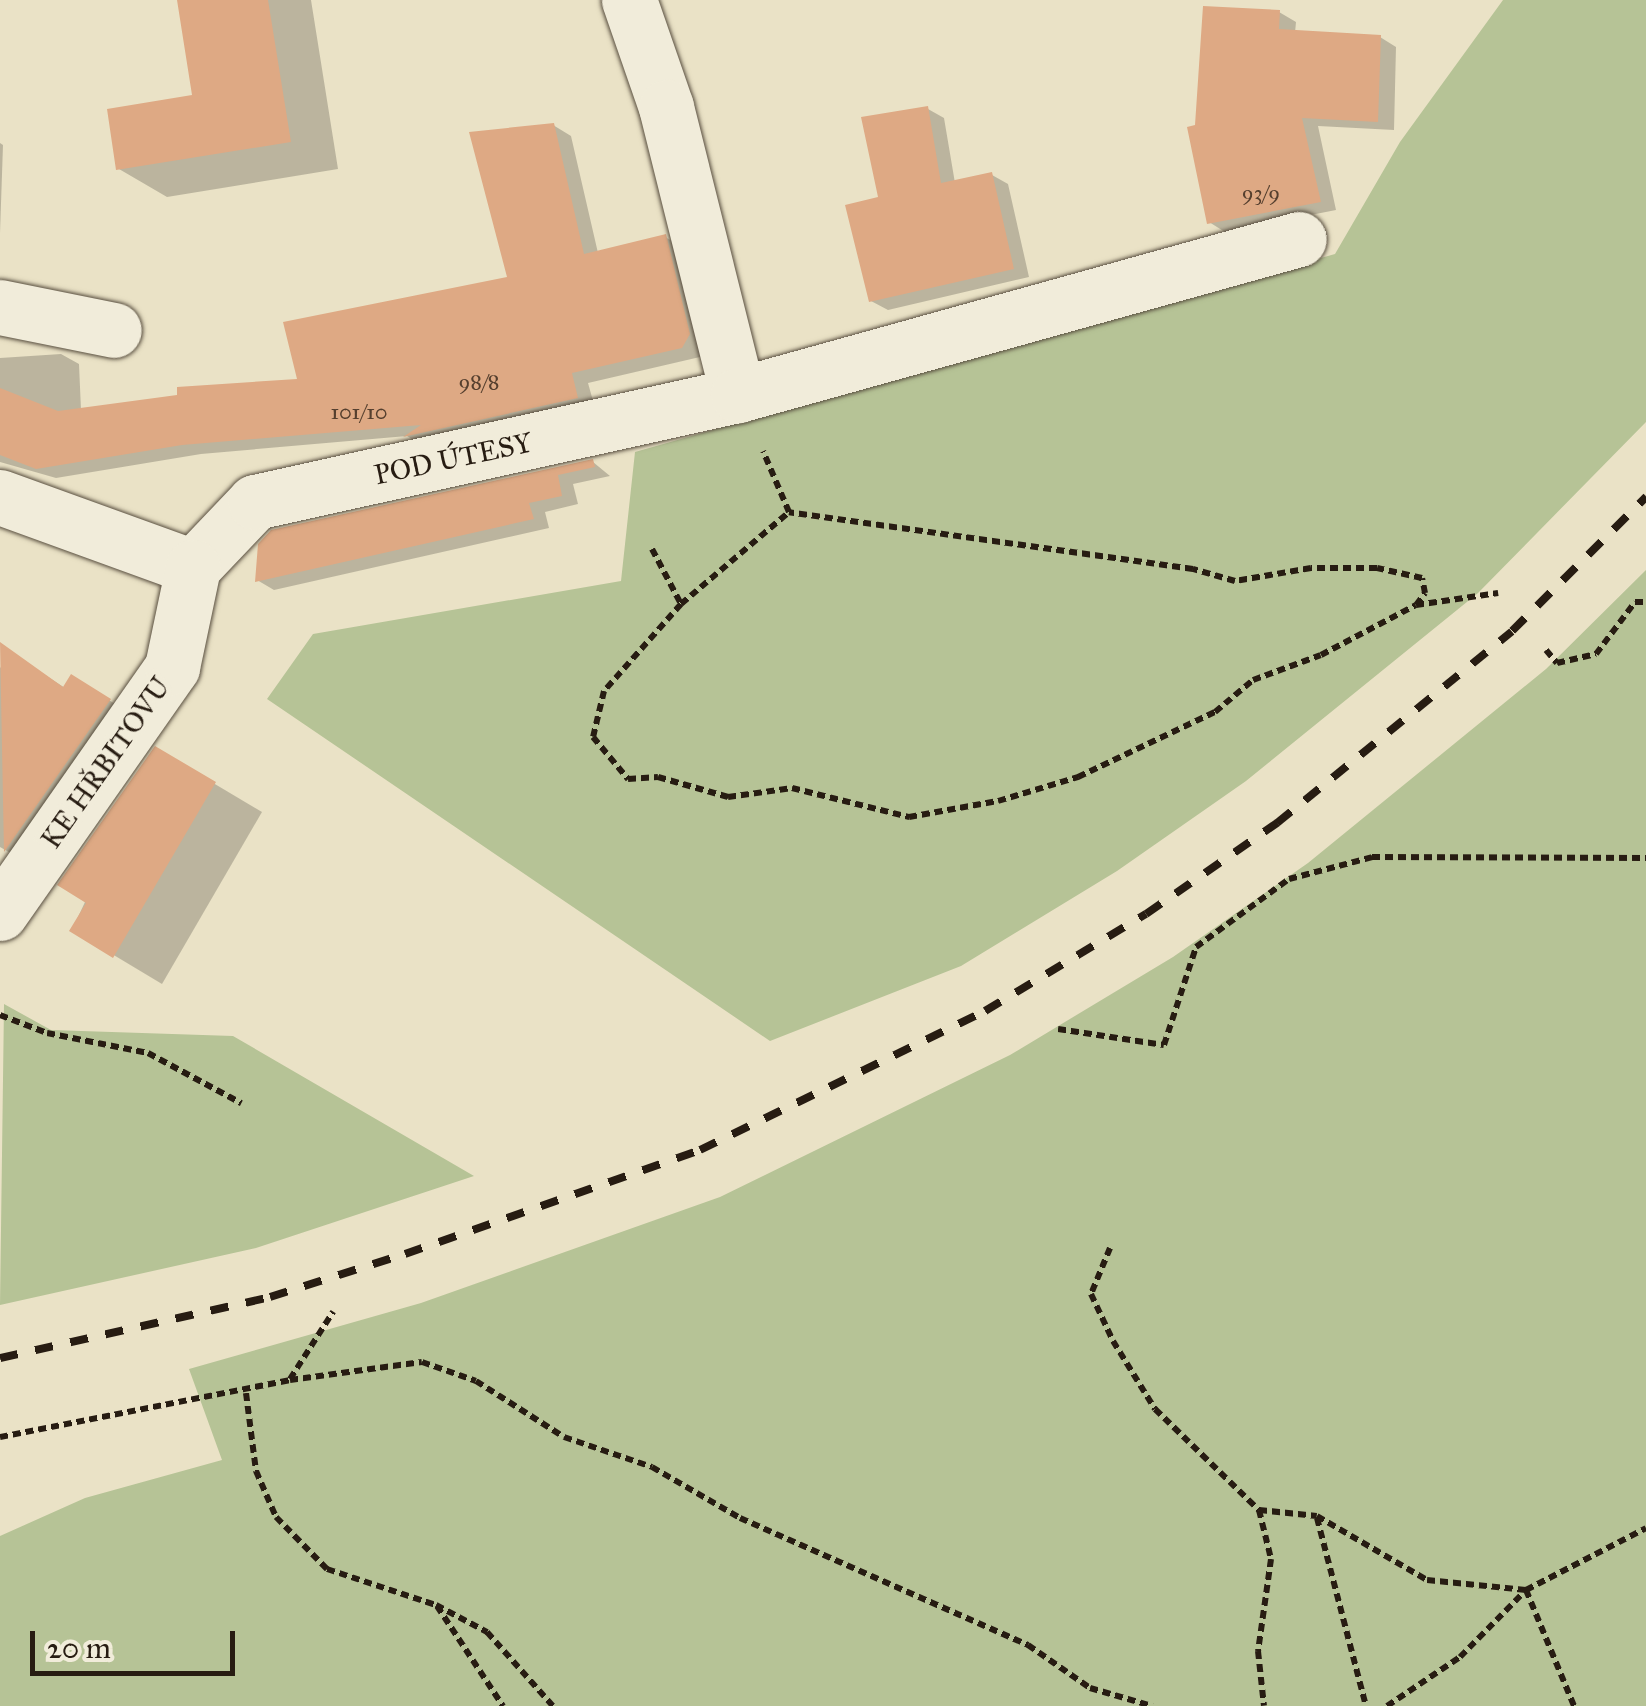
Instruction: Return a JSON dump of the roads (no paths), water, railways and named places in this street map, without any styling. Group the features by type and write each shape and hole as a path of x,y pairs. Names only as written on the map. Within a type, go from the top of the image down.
{"street":[{"path":"629,0 666,107 738,395"},
{"name":"POD ÚTESY","path":"193,567 254,502 738,395 1299,239"},
{"path":"0,307 114,330"},
{"path":"0,497 193,567"},
{"name":"KE HŘBITOVU","path":"0,913 172,667 193,567"}],"railway":[{"path":"0,1358 270,1297 405,1254 700,1150 985,1011 1146,914 1277,823 1512,631 1646,497"}]}
